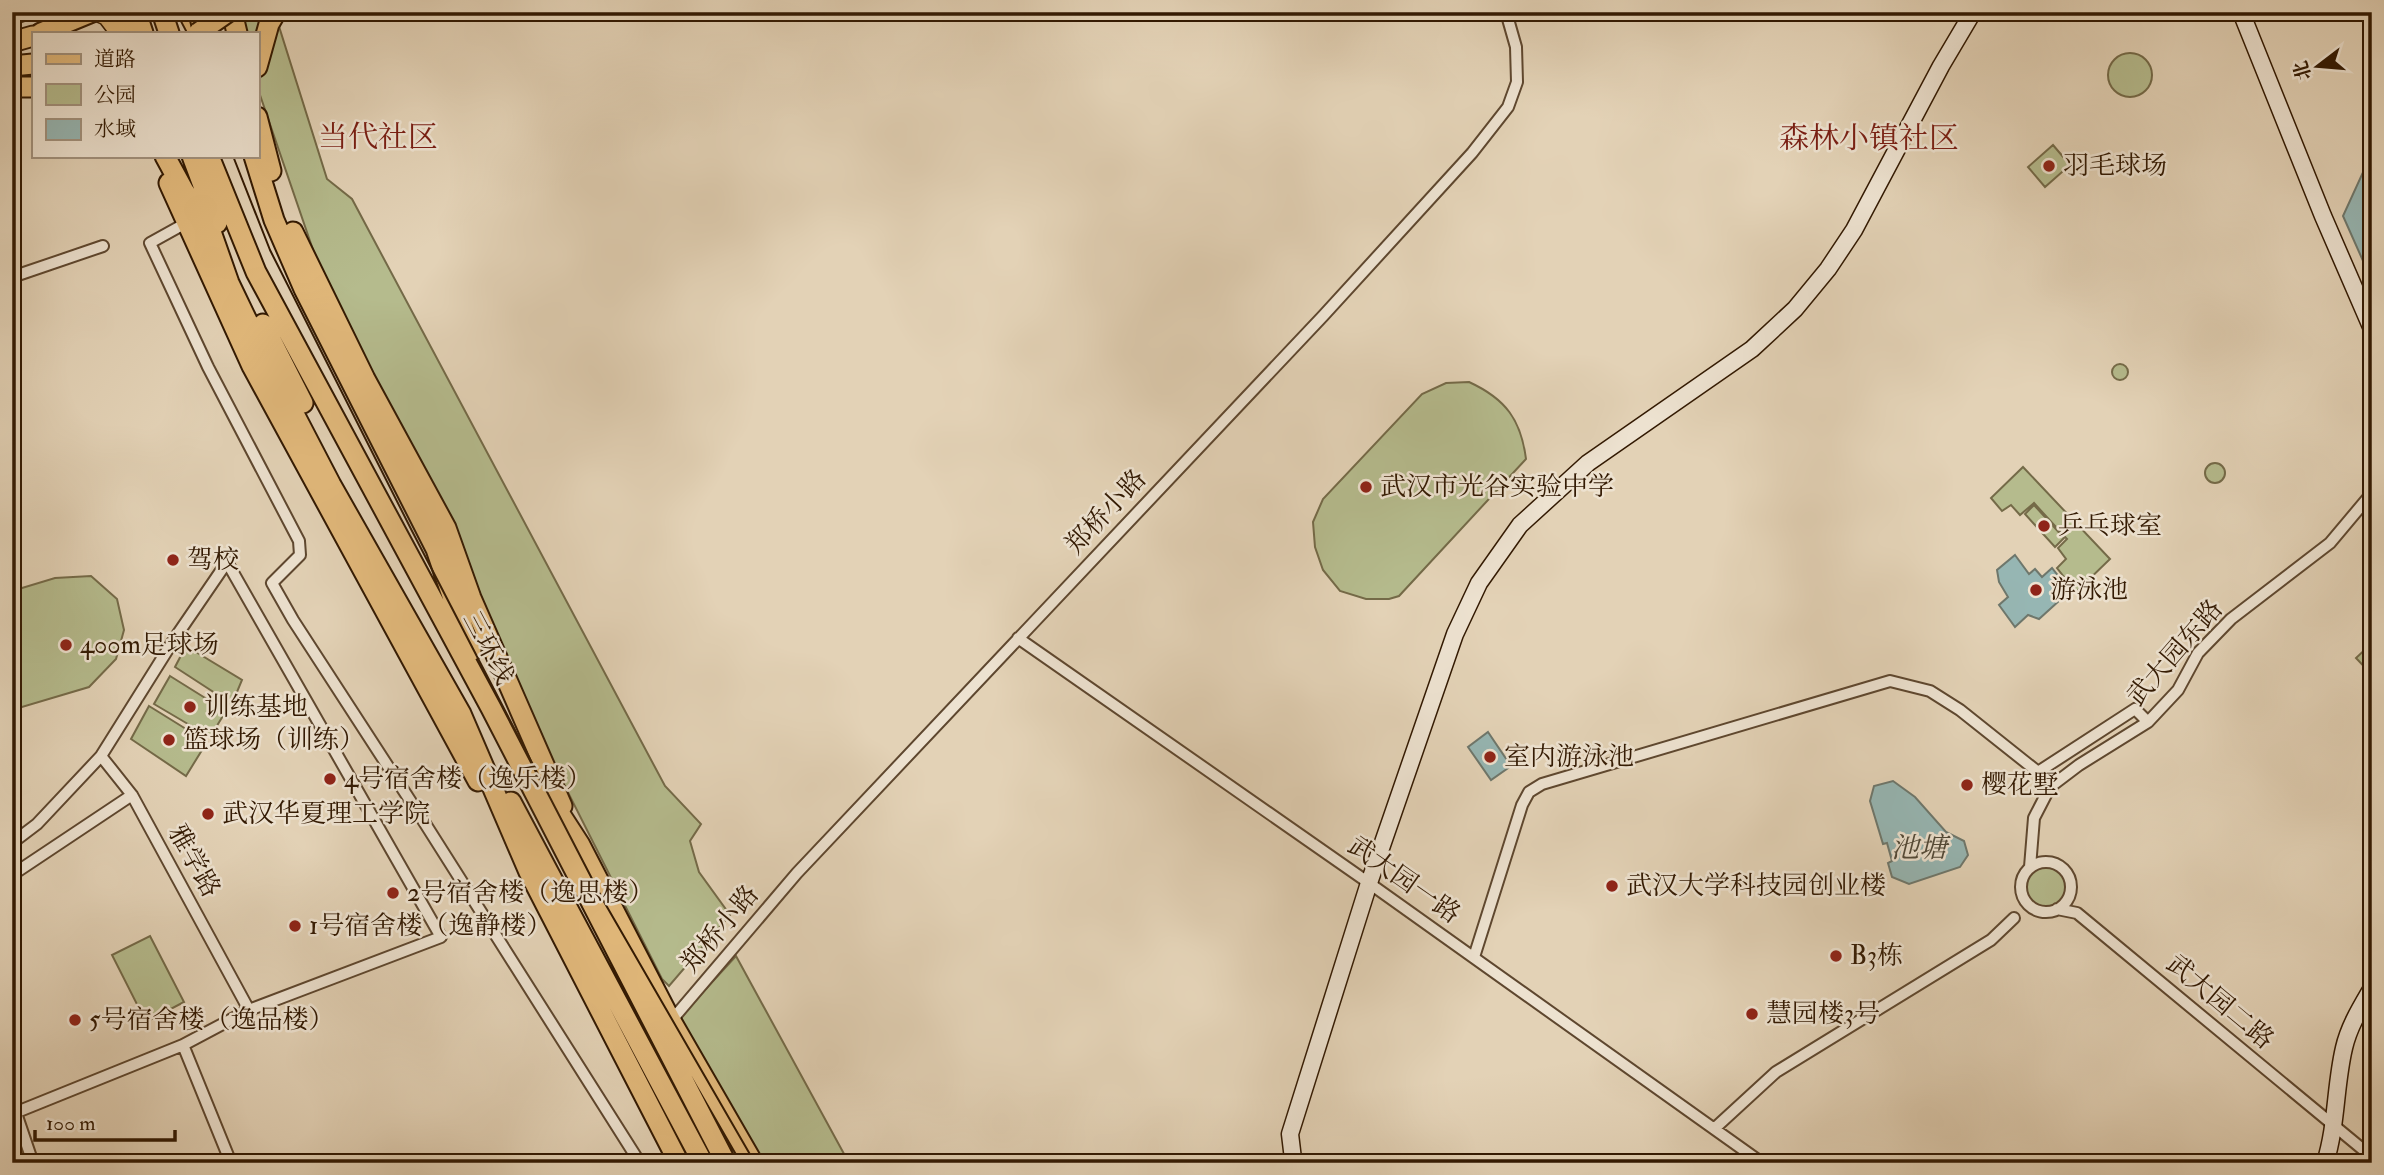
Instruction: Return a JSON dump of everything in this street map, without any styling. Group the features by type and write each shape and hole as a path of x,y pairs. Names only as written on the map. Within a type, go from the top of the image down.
{"highway":[{"path":"43,32 92,12"},
{"path":"120,12 127,32"},
{"path":"136,12 143,32"},
{"path":"144,12 151,32"},
{"path":"162,12 169,32"},
{"path":"188,12 198,32"},
{"path":"218,12 224,32"},
{"path":"200,32 230,12 237,32"},
{"path":"259,59 269,24 276,12"},
{"path":"12,42 32,36"},
{"path":"12,66 32,64"},
{"path":"12,86 32,87"},
{"path":"259,139 274,220 348,378 436,549 491,708"},
{"path":"160,158 186,223 252,366 531,877 679,1163"},
{"path":"166,158 184,191 209,226"},
{"path":"186,158 229,283 331,485 461,714 531,877"},
{"name":"三环线","path":"193,158 204,191 461,714 544,861 703,1163"},
{"name":"三环线","path":"210,158 248,276 572,849 726,1163"},
{"path":"261,161 329,307 446,528 471,598 572,849 753,1163"},
{"path":"329,307 348,378"},
{"path":"294,414 345,537"},
{"path":"424,526 446,553 471,598"}],"main road":[{"path":"12,15 22,12"},
{"path":"98,12 107,16 119,32"}],"street":[{"name":"郑桥小路","path":"671,1021 797,873 1323,316 1472,153 1508,107 1517,82 1516,47 1506,12"},
{"path":"1297,1163 1293,1159 1290,1134 1369,883 1455,634 1479,583 1520,525 1588,463 1752,349 1795,309 1828,269 1854,230 1941,66 1973,12"},
{"path":"2241,12 2323,216 2372,329"},
{"path":"186,223 150,243 208,368 299,541 300,555 272,583 640,1163"},
{"path":"12,276 103,246"},
{"name":"武大园东路","path":"2030,867 2034,818 2050,787 2079,765 2148,722 2178,690 2199,653 2223,628 2330,543 2372,493"},
{"path":"12,843 37,824 101,756 175,638 227,562 441,937 250,1010 183,1045 14,1114 33,1163"},
{"name":"武大园一路","path":"1018,638 1474,957 1762,1163"},
{"path":"1474,957 1522,804 1529,792 1542,785 1890,681 1930,691 1960,710 2038,772 2136,709 2148,722"},
{"name":"雅学路","path":"101,756 132,795 250,1010"},
{"path":"12,875 132,795"},
{"path":"1715,1128 1776,1072 1991,940 2014,918 2057,909 2077,913 2067,873 2033,848"},
{"path":"2014,918 2021,881 2030,867 2045,862 2054,863"},
{"path":"2021,889 2027,903 2040,911"},
{"path":"2057,909 2064,905 2071,890"},
{"name":"武大园二路","path":"2077,913 2372,1157"},
{"path":"2325,1163 2334,1126 2346,1040 2372,988"},
{"path":"183,1045 231,1163"}],"green space":[{"path":"238,12 297,12 277,20 327,179 352,199 665,786 701,824 690,841 699,872 730,915 669,986 662,979 526,709 465,556 323,279 259,91 259,32 244,32"},
{"path":"2130,53 2139,54 2146,59 2151,66 2151,84 2146,91 2139,96 2130,97 2121,96 2114,91 2109,84 2108,75 2109,66 2114,59 2121,54"},
{"name":"羽毛球场","path":"2053,145 2070,165 2045,187 2028,167"},
{"path":"2117,364 2123,364 2128,372 2126,378 2117,380 2112,375 2112,369"},
{"path":"1469,382 1493,396 1510,412 1520,433 1526,459 1399,596 1366,599 1340,591 1323,570 1315,547 1313,522 1323,499 1422,394 1446,383"},
{"path":"2215,463 2222,466 2225,473 2222,480 2215,483 2208,480 2205,473 2208,466"},
{"path":"2023,467 2110,559 2076,592 2057,568 2066,559 2058,548 2067,539 2034,503 2020,515 2011,505 2002,511 1991,498"},
{"name":"乒乓球室","path":"2034,505 2064,538 2055,547 2025,514"},
{"name":"400m足球场","path":"91,576 117,599 124,630 116,659 89,687 12,710 12,591 55,578"},
{"path":"2372,643 2372,675 2356,658"},
{"path":"186,646 242,680 232,704 175,667"},
{"name":"训练基地","path":"170,676 226,711 210,737 154,704"},
{"name":"篮球场（训练）","path":"149,706 207,742 186,776 131,739"},
{"path":"2045,866 2060,872 2066,887 2060,902 2045,908 2030,902 2024,887 2030,872"},
{"path":"150,936 184,1002 146,1022 112,955"},
{"path":"736,956 849,1163 758,1163 680,1017"}],"water":[{"path":"2372,163 2372,281 2343,216 2364,170"},
{"name":"游泳池","path":"2015,555 2029,574 2035,569 2042,577 2052,568 2070,591 2039,619 2028,615 2015,627 1999,605 2008,597 1999,582 1997,570"},
{"name":"室内游泳池","path":"1488,732 1511,766 1491,780 1468,747"},
{"name":"池塘","path":"1893,781 1915,797 1946,832 1964,841 1968,855 1960,867 1909,884 1892,877 1888,863 1892,861 1887,843 1883,844 1870,801 1874,786"}],"tram line":[{"path":"188,12 193,32"},
{"path":"234,158 270,250 603,900 755,1163"}],"place":[{"name":"羽毛球场","path":"2049,166"},
{"name":"武汉市光谷实验中学","path":"1366,487"},
{"name":"乒乓球室","path":"2044,526"},
{"name":"驾校","path":"173,560"},
{"name":"游泳池","path":"2036,590"},
{"name":"400m足球场","path":"66,645"},
{"name":"训练基地","path":"190,707"},
{"name":"篮球场（训练）","path":"169,740"},
{"name":"室内游泳池","path":"1490,757"},
{"name":"4号宿舍楼（逸乐楼）","path":"330,779"},
{"name":"樱花墅","path":"1967,785"},
{"name":"武汉华夏理工学院","path":"208,814"},
{"name":"武汉大学科技园创业楼","path":"1612,886"},
{"name":"2号宿舍楼（逸思楼）","path":"393,893"},
{"name":"1号宿舍楼（逸静楼）","path":"295,926"},
{"name":"B3栋","path":"1836,956"},
{"name":"慧园楼3号","path":"1752,1014"},
{"name":"5号宿舍楼（逸品楼）","path":"75,1020"}],"district":[{"name":"当代社区","path":"378,137"},
{"name":"森林小镇社区","path":"1869,138"}]}
